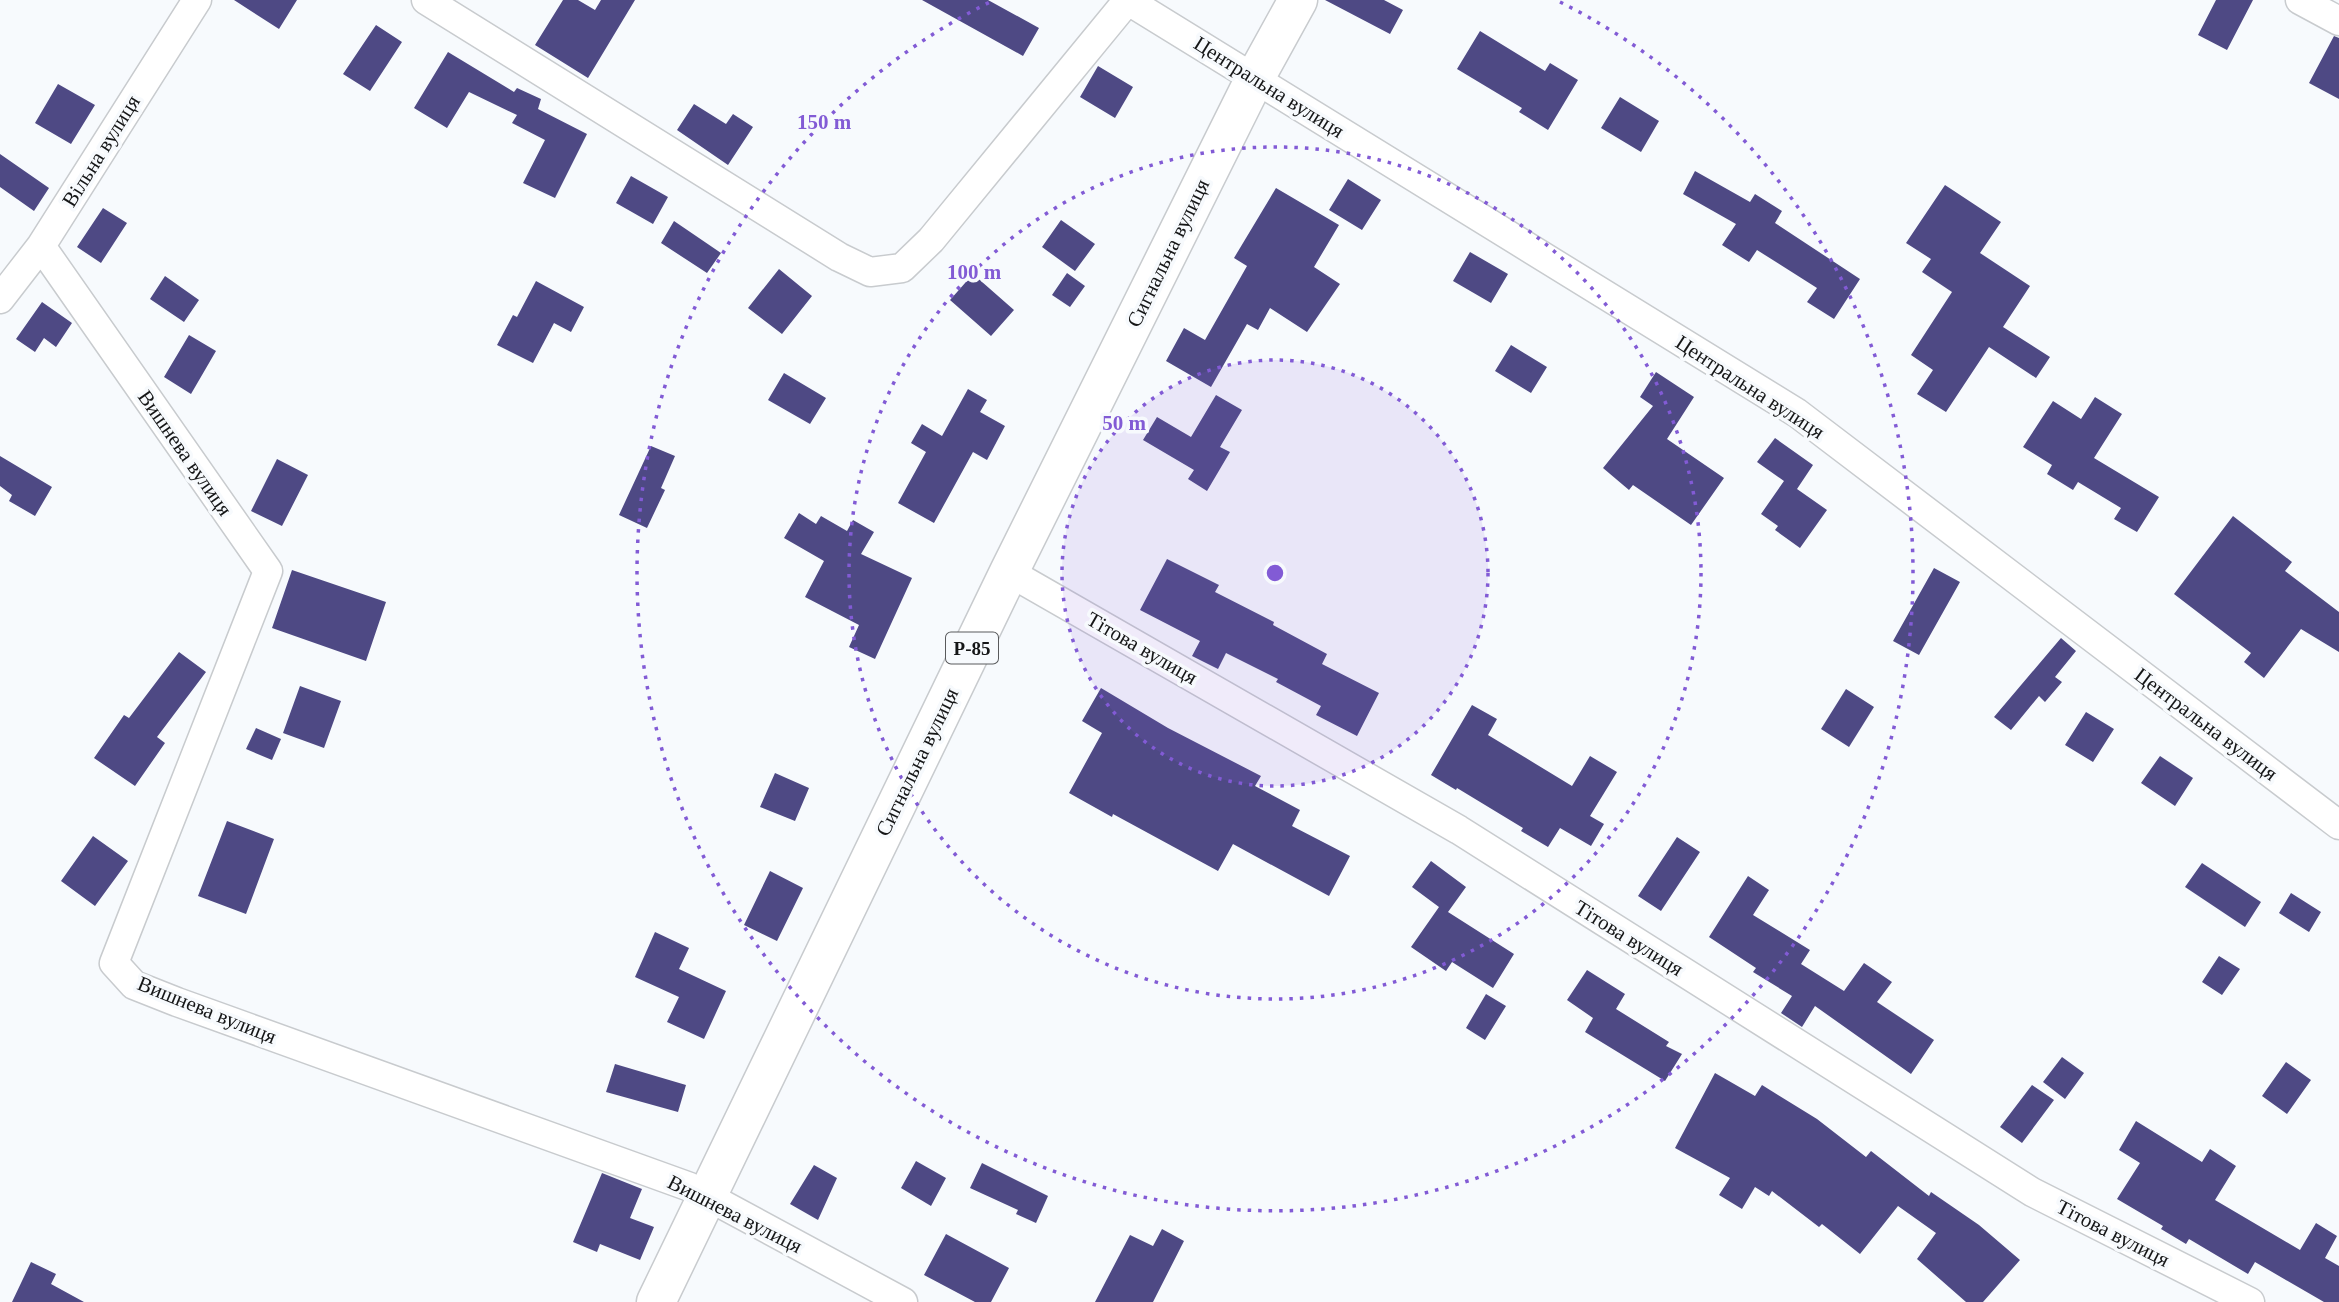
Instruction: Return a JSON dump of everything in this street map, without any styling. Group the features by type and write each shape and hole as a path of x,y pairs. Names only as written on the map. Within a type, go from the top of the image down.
{"main road":[{"name":"Сигнальна вулиця","path":"656,1302 1009,572 1255,78 1298,0"}],"street":[{"name":"Вільна вулиця","path":"0,299 41,246 197,0"},
{"path":"426,0 839,257 870,272 902,268 931,240 1127,0"},
{"name":"Центральна вулиця","path":"1127,0 1797,413 2339,824"},
{"path":"2300,0 2339,21"},
{"name":"Вишнева вулиця","path":"41,246 268,571 114,963 134,985 177,1002 691,1187 903,1302"},
{"name":"Тітова вулиця","path":"1009,572 1459,830 2032,1192 2250,1302"}],"building":[{"path":"234,0 297,0 279,29"},
{"path":"563,0 578,0 595,10 601,0 635,0 588,78 535,45"},
{"path":"922,0 988,0 1039,28 1023,56"},
{"path":"1325,0 1384,0 1403,10 1390,34"},
{"path":"2216,0 2253,0 2227,50 2198,35"},
{"path":"376,25 402,42 370,91 343,74"},
{"path":"1480,31 1545,71 1550,63 1578,80 1548,130 1519,112 1522,108 1457,69"},
{"path":"2334,36 2339,38 2339,99 2309,83"},
{"path":"448,52 514,92 517,88 541,99 538,109 587,134 555,198 523,183 545,140 512,123 517,115 469,92 447,128 414,108"},
{"path":"1098,66 1133,87 1115,118 1080,97"},
{"path":"58,84 95,105 71,144 35,123"},
{"path":"1620,97 1659,121 1641,152 1601,128"},
{"path":"694,104 726,124 733,114 753,127 728,165 677,130"},
{"path":"0,154 49,188 34,211 0,187"},
{"path":"1695,171 1750,202 1755,194 1782,211 1775,223 1860,279 1834,319 1807,302 1817,288 1757,250 1749,262 1722,245 1736,224 1683,194"},
{"path":"631,176 668,197 653,224 616,203"},
{"path":"1348,179 1381,200 1362,230 1329,210"},
{"path":"1945,185 2001,222 1980,253 2030,286 2003,327 2050,357 2036,378 1989,347 1946,412 1917,394 1933,370 1911,355 1952,292 1922,272 1931,259 1906,243"},
{"path":"1276,188 1339,225 1314,267 1340,284 1307,332 1270,308 1258,330 1247,324 1211,387 1166,361 1184,328 1205,340 1247,266 1234,258"},
{"path":"103,208 127,223 101,263 77,247"},
{"path":"1061,220 1095,244 1075,271 1042,247"},
{"path":"674,221 721,253 707,273 661,243"},
{"path":"1470,252 1508,274 1491,303 1453,281"},
{"path":"779,269 812,296 782,334 748,308"},
{"path":"1067,273 1085,286 1070,307 1052,295"},
{"path":"973,274 1014,310 991,336 950,300"},
{"path":"165,276 199,300 184,322 150,299"},
{"path":"536,281 584,307 571,332 554,323 533,363 497,345 513,315 517,317"},
{"path":"42,302 72,323 56,347 44,338 35,352 16,339"},
{"path":"189,335 216,351 191,394 164,377"},
{"path":"1511,345 1547,367 1531,393 1495,371"},
{"path":"1656,372 1694,397 1667,439 1724,478 1691,525 1633,485 1629,490 1603,468 1653,406 1640,397"},
{"path":"784,373 826,398 810,424 768,400"},
{"path":"968,389 987,400 980,412 1005,426 987,460 973,452 934,523 898,503 926,452 911,443 922,424 942,436"},
{"path":"1216,395 1242,410 1220,447 1230,452 1207,491 1188,479 1194,470 1143,440 1157,417 1191,437"},
{"path":"2095,397 2122,414 2094,458 2159,497 2137,532 2114,519 2121,508 2078,482 2073,490 2047,474 2052,465 2023,447 2053,401 2081,419"},
{"path":"1775,438 1813,465 1797,489 1827,510 1800,548 1775,530 1778,526 1761,514 1784,481 1757,462"},
{"path":"651,446 675,456 661,488 665,490 647,528 619,515"},
{"path":"0,456 52,487 35,516 9,501 12,495 0,486"},
{"path":"277,459 308,475 282,526 251,511"},
{"path":"799,513 816,524 821,516 847,531 853,520 874,532 861,554 912,578 875,659 849,647 859,625 805,597 824,561 784,538"},
{"path":"2233,516 2292,562 2285,571 2339,612 2339,652 2301,629 2264,678 2244,662 2251,653 2174,594"},
{"path":"1167,559 1219,585 1215,592 1274,622 1273,625 1327,654 1322,664 1379,693 1357,736 1316,715 1321,706 1276,682 1278,679 1226,653 1218,669 1192,656 1200,641 1140,610"},
{"path":"1934,568 1960,582 1919,655 1893,641"},
{"path":"292,570 386,602 366,661 272,628"},
{"path":"2061,638 2076,651 2055,677 2062,682 2045,702 2039,696 2011,730 1994,717"},
{"path":"179,652 206,672 157,737 165,743 135,786 94,758 124,715 129,718"},
{"path":"300,686 341,701 324,748 283,733"},
{"path":"1101,688 1168,728 1261,776 1255,786 1300,810 1292,826 1350,856 1329,896 1233,844 1218,871 1069,793 1102,733 1082,721"},
{"path":"1846,689 1874,707 1849,747 1821,729"},
{"path":"1472,705 1497,719 1488,735 1572,786 1590,756 1617,772 1590,816 1604,824 1591,846 1560,828 1548,847 1521,831 1523,828 1431,775"},
{"path":"2086,712 2114,729 2093,762 2065,745"},
{"path":"256,728 281,739 272,760 246,749"},
{"path":"2160,756 2193,778 2175,806 2141,783"},
{"path":"775,773 809,788 795,821 760,807"},
{"path":"227,821 274,839 246,914 198,896"},
{"path":"93,836 128,861 95,906 61,881"},
{"path":"1677,837 1700,852 1661,911 1638,896"},
{"path":"1431,861 1466,887 1448,912 1514,954 1493,988 1452,962 1446,971 1411,947 1439,907 1412,887"},
{"path":"2202,863 2261,902 2245,927 2185,887"},
{"path":"770,871 803,888 777,941 744,925"},
{"path":"1748,876 1769,890 1753,915 1810,950 1801,964 1844,991 1864,963 1892,982 1877,1002 1934,1040 1911,1074 1815,1006 1802,1027 1781,1013 1792,996 1753,972 1756,968 1709,937"},
{"path":"2291,893 2321,912 2309,932 2279,913"},
{"path":"655,932 689,948 679,969 726,991 704,1039 667,1022 679,997 635,977"},
{"path":"2219,956 2240,969 2222,995 2202,982"},
{"path":"1587,970 1625,994 1616,1009 1669,1042 1666,1046 1682,1054 1665,1081 1585,1032 1593,1018 1567,1000"},
{"path":"1486,994 1506,1006 1485,1040 1466,1028"},
{"path":"2062,1057 2084,1073 2065,1099 2043,1082"},
{"path":"2286,1062 2311,1080 2287,1114 2262,1096"},
{"path":"615,1064 686,1085 678,1112 606,1092"},
{"path":"1715,1073 1755,1096 1762,1085 1817,1119 1866,1157 1871,1151 1929,1196 1931,1192 1979,1225 2020,1260 1983,1302 1966,1302 1917,1259 1936,1233 1898,1206 1860,1254 1822,1224 1819,1227 1772,1191 1769,1196 1755,1187 1742,1209 1719,1195 1730,1178 1675,1148"},
{"path":"2032,1085 2054,1100 2022,1143 2000,1127"},
{"path":"2136,1121 2202,1162 2210,1149 2236,1166 2215,1200 2300,1250 2316,1223 2337,1236 2325,1258 2339,1266 2339,1302 2324,1302 2255,1262 2248,1274 2189,1239 2186,1244 2161,1229 2163,1226 2117,1199 2140,1163 2119,1150"},
{"path":"916,1161 946,1178 931,1206 901,1188"},
{"path":"982,1163 1048,1196 1036,1223 1016,1214 1018,1210 970,1188"},
{"path":"814,1165 837,1178 818,1220 790,1204"},
{"path":"602,1173 642,1189 630,1218 654,1227 640,1260 600,1244 597,1252 573,1242"},
{"path":"1162,1229 1184,1241 1153,1302 1095,1302 1130,1235 1153,1246"},
{"path":"946,1234 1009,1268 991,1302 975,1302 924,1275"},
{"path":"31,1262 56,1274 51,1284 84,1302 12,1302"}]}
